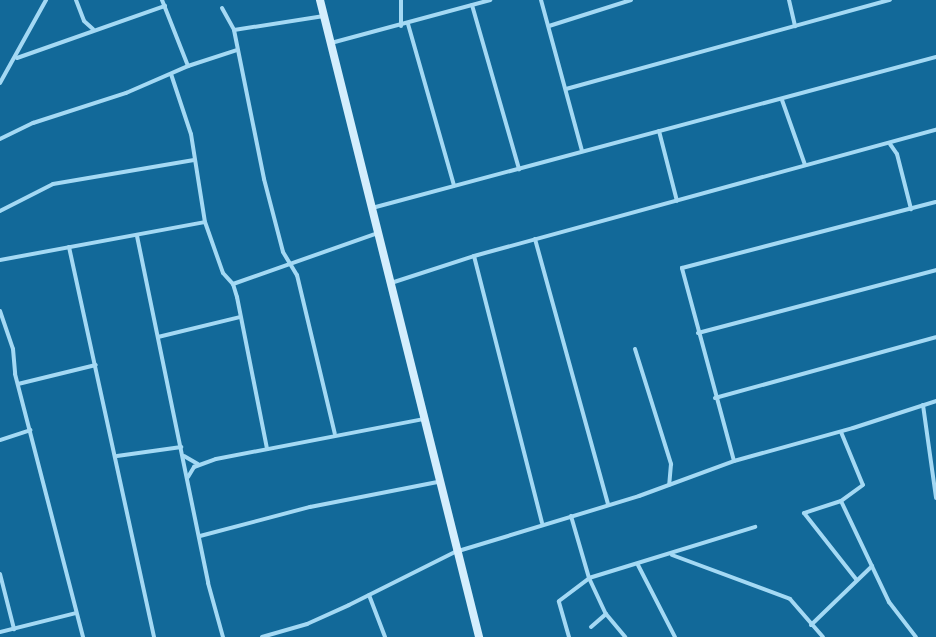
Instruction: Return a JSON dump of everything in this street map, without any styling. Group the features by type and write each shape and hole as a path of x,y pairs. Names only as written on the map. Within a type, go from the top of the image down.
{"street":[{"path":"0,83 16,58 46,0"},
{"path":"76,0 87,27 95,30"},
{"path":"162,0 188,66"},
{"path":"320,0 455,552 479,637"},
{"path":"401,0 401,26"},
{"path":"331,43 401,26 490,0"},
{"path":"541,0 582,151"},
{"path":"549,26 631,0"},
{"path":"789,0 795,26"},
{"path":"566,88 890,0"},
{"path":"472,5 519,169"},
{"path":"16,58 165,6"},
{"path":"222,8 234,30 237,50 278,233 286,260 292,264 335,434"},
{"path":"234,30 324,16"},
{"path":"408,24 454,186"},
{"path":"0,138 33,123 126,93 188,66 237,50"},
{"path":"372,208 582,151 782,100 936,57"},
{"path":"171,74 187,121 206,222 223,273 233,284 267,449"},
{"path":"782,100 805,165"},
{"path":"390,283 474,256 805,165 890,144 936,130"},
{"path":"659,131 677,201"},
{"path":"890,144 897,154 911,208"},
{"path":"0,210 53,184 194,160"},
{"path":"734,461 715,398 682,268 936,202"},
{"path":"0,260 137,236 206,222"},
{"path":"233,284 378,233"},
{"path":"137,236 200,536 223,637"},
{"path":"535,239 608,504"},
{"path":"69,247 117,456 154,637"},
{"path":"474,256 542,522"},
{"path":"698,334 936,270"},
{"path":"0,311 13,349 18,384 83,637"},
{"path":"158,337 240,317"},
{"path":"715,398 936,337"},
{"path":"634,349 671,464 669,485"},
{"path":"18,384 96,365"},
{"path":"262,637 307,624 455,552 542,522 571,516 669,485 734,461 841,432 936,401"},
{"path":"923,405 936,498"},
{"path":"183,456 199,464 335,434 423,419"},
{"path":"0,440 30,430"},
{"path":"841,432 863,485 841,501 804,513 829,549 856,579"},
{"path":"117,456 181,447"},
{"path":"188,478 199,464"},
{"path":"200,536 310,507 438,482"},
{"path":"841,501 896,612 916,637"},
{"path":"571,516 589,578 606,614 624,637"},
{"path":"568,637 559,601 589,578 638,566 755,527"},
{"path":"672,554 790,599 823,637"},
{"path":"638,566 675,637"},
{"path":"812,625 856,579 872,566"},
{"path":"0,574 14,629"},
{"path":"369,595 385,637"},
{"path":"0,632 76,613"},
{"path":"592,627 606,614"}]}
